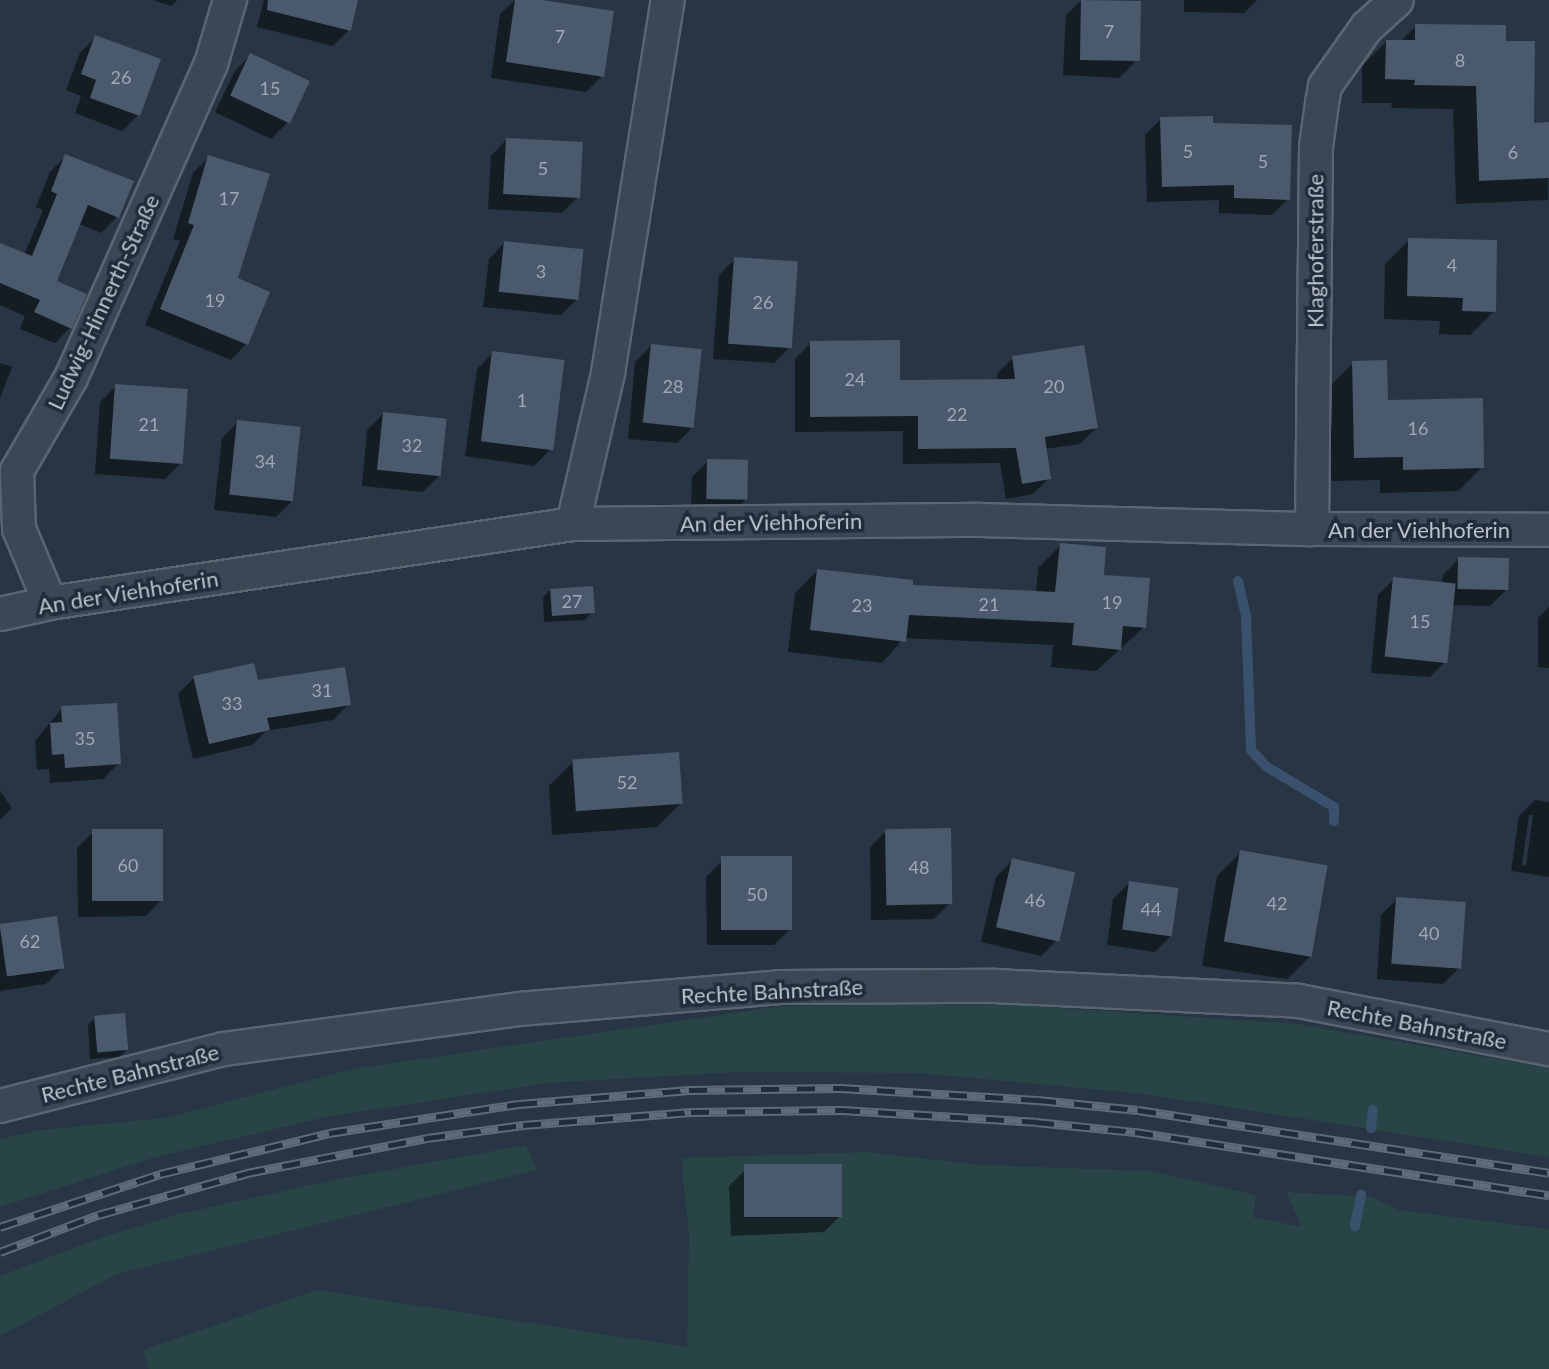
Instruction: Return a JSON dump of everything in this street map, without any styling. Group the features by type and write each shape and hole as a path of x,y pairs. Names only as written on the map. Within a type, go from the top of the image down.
{"street":[{"name":"Ludwig-Hinnerth-Straße","path":"50,603 19,529 17,471 71,378 211,64 230,0"},
{"path":"573,524 608,373 668,0"},
{"name":"Klaghoferstraße","path":"1312,529 1316,147 1322,103 1325,86 1367,27 1397,0"},
{"name":"An der Viehhoferin","path":"0,614 50,603 573,524 980,520 1312,529 1549,530"},
{"name":"Rechte Bahnstraße","path":"0,1106 224,1049 519,1009 780,987 995,986 1299,1001 1549,1049"}],"green space":[{"path":"1002,1004 1298,1024 1549,1068 1549,1157 1144,1094 919,1073 739,1072 547,1083 326,1117 156,1157 0,1207 0,1139 41,1130 165,1118 352,1069 781,1006"},
{"path":"526,1145 537,1170 117,1274 0,1336 0,1276 100,1238 179,1214 338,1179"},
{"path":"867,1152 981,1165 1151,1171 1256,1195 1253,1217 1302,1227 1286,1192 1371,1197 1399,1210 1549,1229 1549,1369 149,1369 143,1350 317,1290 687,1347 689,1234 681,1158"}],"building":[{"path":"268,0 358,0 351,31 267,10"},
{"path":"515,0 542,0 614,11 604,77 506,62"},
{"path":"1081,0 1141,1 1140,61 1080,60"},
{"path":"1415,24 1506,25 1506,41 1535,41 1534,123 1549,122 1549,178 1479,181 1476,86 1414,85 1415,80 1385,79 1386,40 1415,40"},
{"path":"95,35 161,59 140,116 90,98 96,80 81,74"},
{"path":"250,53 310,81 290,123 230,96"},
{"path":"1213,116 1213,123 1292,125 1290,200 1234,198 1234,185 1162,187 1160,117"},
{"path":"506,138 583,142 580,198 503,194"},
{"path":"65,154 134,181 119,218 88,205 57,281 87,294 72,329 34,312 40,300 0,283 0,243 32,256 57,194 51,191"},
{"path":"208,155 270,174 238,278 270,292 248,345 160,309 194,225 188,223"},
{"path":"1408,238 1497,240 1496,312 1462,311 1463,298 1407,296"},
{"path":"504,241 584,249 578,300 499,292"},
{"path":"734,257 798,261 792,348 728,344"},
{"path":"900,340 900,380 1015,379 1012,356 1084,345 1098,428 1045,437 1051,479 1022,484 1016,448 918,449 918,416 810,417 810,341"},
{"path":"651,344 702,349 693,428 643,423"},
{"path":"492,351 564,360 553,450 481,441"},
{"path":"1387,360 1388,400 1483,398 1484,468 1403,470 1403,457 1354,458 1352,361"},
{"path":"115,384 188,389 183,464 110,459"},
{"path":"383,412 447,419 441,476 377,470"},
{"path":"237,420 301,427 293,501 229,495"},
{"path":"707,459 748,460 747,500 706,499"},
{"path":"1060,543 1106,547 1104,575 1150,578 1146,628 1123,626 1121,650 1072,645 1074,623 909,615 906,642 810,630 817,569 913,580 913,585 1055,592"},
{"path":"1458,557 1509,558 1508,590 1457,589"},
{"path":"1393,577 1456,584 1447,663 1385,657"},
{"path":"593,586 595,613 552,616 550,589"},
{"path":"254,663 258,680 345,667 351,705 267,718 270,730 209,744 193,676"},
{"path":"117,703 121,764 65,768 64,754 52,755 50,723 62,722 61,706"},
{"path":"679,752 683,804 576,811 572,759"},
{"path":"951,828 952,904 886,905 885,829"},
{"path":"92,829 163,829 163,901 92,901"},
{"path":"1240,850 1328,865 1311,957 1224,942"},
{"path":"721,856 792,856 792,930 721,930"},
{"path":"1012,858 1075,873 1059,942 996,927"},
{"path":"1129,881 1179,888 1172,936 1122,930"},
{"path":"1396,897 1466,902 1461,969 1391,964"},
{"path":"57,916 64,968 7,977 0,924"},
{"path":"125,1013 128,1050 97,1053 94,1016"},
{"path":"744,1164 842,1164 842,1217 744,1217"}],"waterway":[{"path":"1238,581 1246,617 1251,750 1267,767 1334,807 1334,821"},
{"path":"1371,1128 1373,1110"},
{"path":"1355,1226 1361,1195"}],"railway":[{"path":"0,1227 160,1174 329,1133 519,1104 689,1090 841,1088 1038,1100 1138,1110 1549,1173"},
{"path":"0,1252 98,1215 247,1173 427,1138 523,1125 691,1112 842,1110 1036,1122 1135,1132 1549,1195"}]}
